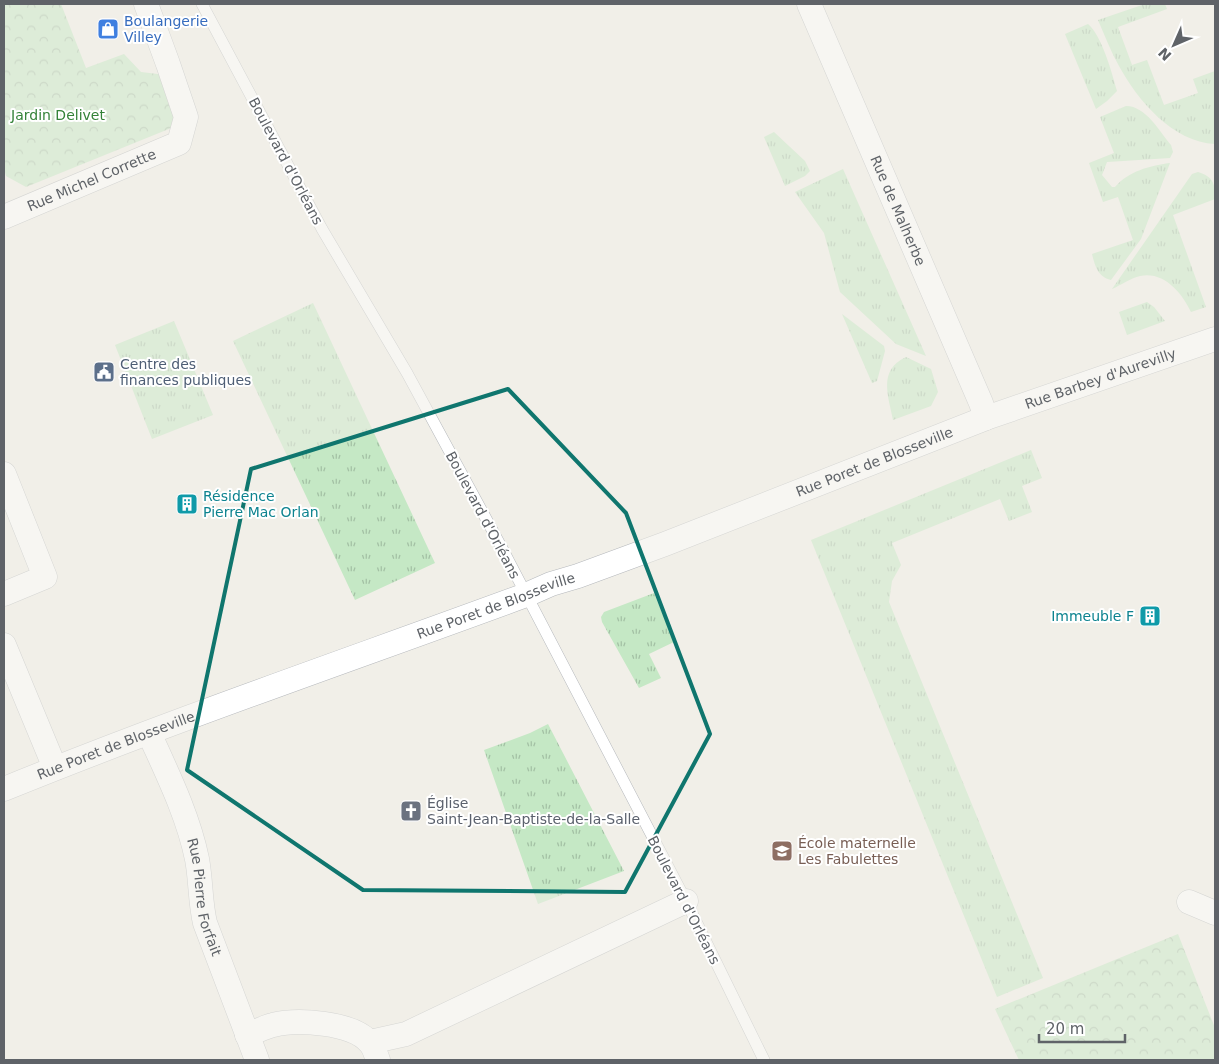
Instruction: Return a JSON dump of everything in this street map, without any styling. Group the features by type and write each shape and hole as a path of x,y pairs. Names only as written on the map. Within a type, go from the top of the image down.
{"street":[{"name":"Rue Michel Corrette","path":"4,217 178,143 186,117 146,4"},
{"name":"Rue de Malherbe","path":"809,4 986,418"},
{"name":"Rue Barbey d'Aurevilly","path":"986,418 1215,339"},
{"name":"Rue Poret de Blosseville","path":"4,788 149,733 526,596 551,584 665,544 986,418"},
{"path":"4,474 45,578 4,594"},
{"path":"4,644 55,768"},
{"name":"Rue Pierre Forfait","path":"149,733 190,832 200,876 202,909 205,923 257,1060"},
{"path":"247,1035 273,1025 294,1022 331,1025 350,1030 374,1051 686,901"},
{"path":"1189,902 1215,912"}],"lane":[{"name":"Boulevard d'Orléans","path":"202,4 322,229 408,373 686,901 764,1060"}],"highlighted area":[{"path":"508,389 626,513 710,734 625,892 363,890 187,770 251,469"}],"green space":[{"name":"Jardin Delivet","path":"4,4 61,4 86,68 124,54 141,72 166,75 186,122 26,187 6,176 4,168"},
{"path":"1145,4 1165,4 1167,9 1118,27 1132,65 1147,60 1164,105 1198,93 1193,79 1215,71 1215,144 1200,142 1185,136 1171,128 1158,117 1136,93 1113,55 1098,20"},
{"path":"1088,24 1102,46 1117,91 1096,109 1065,34"},
{"path":"1126,106 1140,110 1146,115 1171,145 1173,152 1170,158 1107,162 1102,175 1112,187 1115,187 1121,181 1140,170 1170,163 1141,239 1111,280 1100,274 1092,254 1133,240 1118,197 1103,202 1089,163 1114,153 1100,117"},
{"path":"774,132 805,161 810,171 805,176 785,186 764,137"},
{"path":"843,169 926,356 896,344 840,292 824,233 795,192"},
{"path":"1198,172 1207,176 1212,182 1215,189 1215,199 1173,215 1206,307 1191,312 1183,298 1171,285 1164,280 1149,275 1140,276 1112,289 1192,174"},
{"path":"1147,302 1154,307 1165,321 1127,335 1119,312"},
{"path":"313,303 435,563 355,600 233,341"},
{"path":"842,314 884,346 885,351 877,381 872,383"},
{"path":"174,321 213,415 152,439 115,345"},
{"path":"906,357 931,369 938,392 931,406 893,420 888,393 888,376 897,362"},
{"path":"1031,450 1042,478 1022,486 1032,512 1009,521 1000,499 892,543 901,565 892,581 889,602 1043,978 997,997 811,540"},
{"path":"654,593 674,642 649,654 661,678 639,688 601,617 604,612"},
{"path":"548,724 624,871 538,904 484,750 530,733"},
{"path":"1178,934 1215,1028 1215,1060 1019,1060 995,1009"}],"place":[{"name":"Boulangerie Villey","path":"108,29"},
{"name":"Centre des finances publiques","path":"104,372"},
{"name":"Résidence Pierre Mac Orlan","path":"187,504"},
{"name":"Immeuble F","path":"1150,616"},
{"name":"Église Saint-Jean-Baptiste-de-la-Salle","path":"411,811"},
{"name":"École maternelle Les Fabulettes","path":"782,851"}]}
